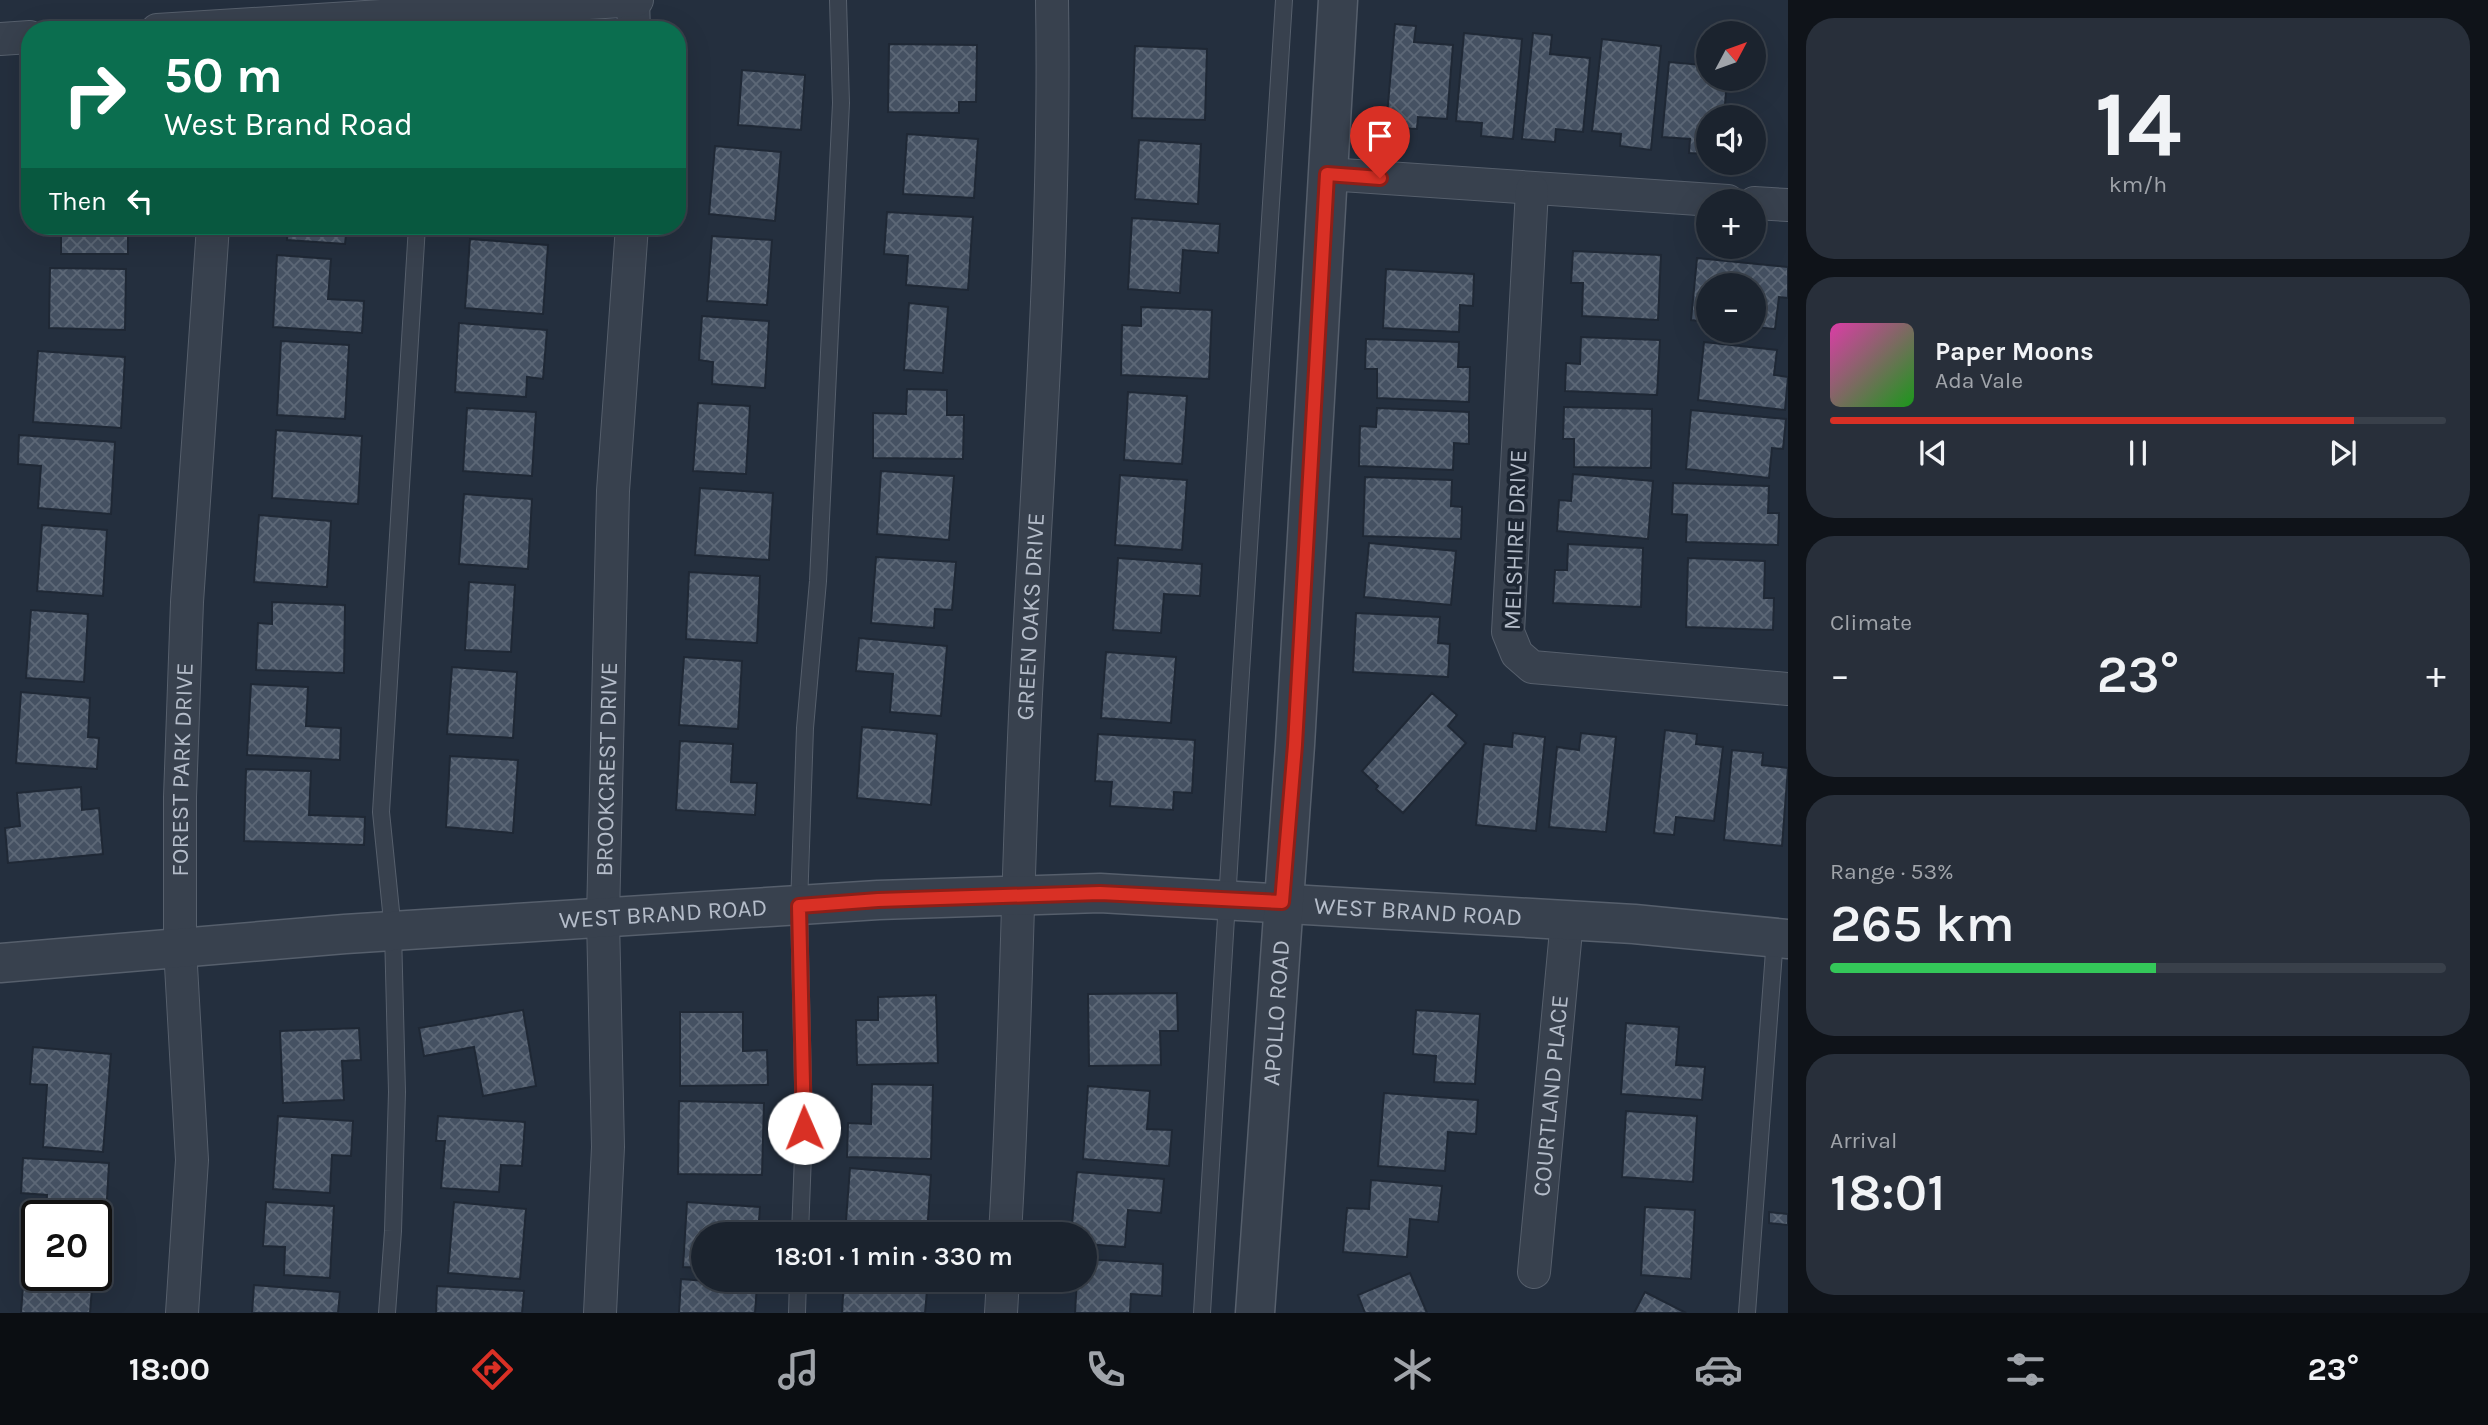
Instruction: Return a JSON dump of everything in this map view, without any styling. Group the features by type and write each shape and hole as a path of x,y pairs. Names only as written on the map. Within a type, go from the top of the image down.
{"street":[{"path":"427,21 635,0 634,21"},
{"name":"GREEN OAKS DRIVE","path":"1006,1222 1015,1059 1016,896 1054,132 1052,0"},
{"name":"APOLLO ROAD","path":"1255,1313 1295,745 1338,0"},
{"path":"0,39 21,38"},
{"path":"1327,174 1696,199"},
{"name":"MELSHIRE DRIVE","path":"1532,190 1508,632 1517,654 1532,667 1788,689"},
{"path":"1766,204 1788,205"},
{"name":"FOREST PARK DRIVE","path":"182,1313 192,1160 180,948 180,797 187,601 212,235"},
{"name":"BROOKCREST DRIVE","path":"600,1313 608,1147 603,918 613,491 631,235"},
{"name":"WEST BRAND ROAD","path":"0,963 393,931 799,906 1100,893 1567,920 1782,939"},
{"name":"COURTLAND PLACE","path":"1534,1272 1567,920"},
{"path":"1001,1313 1002,1292"}],"lane":[{"path":"800,1222 804,1128 799,906 805,728 818,581 841,103 838,0"},
{"path":"1202,1313 1229,899 1244,597 1283,0"},
{"path":"387,1313 393,1231 397,1092 393,931 381,812 416,235"},
{"path":"1747,1313 1782,939"},
{"path":"797,1313 798,1292"}],"building":[{"path":"1395,24 1416,26 1414,42 1453,45 1447,119 1418,117 1417,129 1386,127"},
{"path":"1464,33 1522,39 1513,139 1481,136 1482,123 1456,121"},
{"path":"1533,33 1552,35 1550,54 1590,58 1583,132 1556,129 1555,142 1522,139"},
{"path":"1602,39 1661,46 1651,150 1620,146 1621,134 1592,131"},
{"path":"889,44 977,45 976,102 959,102 959,113 888,112"},
{"path":"1135,46 1207,49 1205,120 1132,118"},
{"path":"1669,62 1696,64 1696,91 1726,91 1725,105 1696,105 1696,153 1689,153 1690,139 1662,137"},
{"path":"742,70 805,75 801,130 738,125"},
{"path":"907,134 978,139 974,198 903,194"},
{"path":"1139,140 1201,144 1198,204 1135,199"},
{"path":"715,146 781,152 775,221 709,214"},
{"path":"887,212 973,217 968,290 906,285 908,256 884,254"},
{"path":"1132,218 1220,224 1218,253 1183,250 1180,293 1128,289"},
{"path":"61,235 128,235 128,254 61,254"},
{"path":"287,235 346,235 345,244 287,240"},
{"path":"712,236 772,240 767,305 707,301"},
{"path":"470,239 548,245 543,314 465,308"},
{"path":"1573,251 1661,255 1658,320 1582,316 1583,283 1571,283"},
{"path":"277,255 331,259 328,299 364,301 362,333 273,327"},
{"path":"1697,259 1788,267 1788,298 1779,297 1775,329 1766,328 1766,273 1696,273 1696,321 1691,320"},
{"path":"50,268 126,269 125,330 49,328"},
{"path":"1386,269 1474,274 1473,306 1460,305 1459,332 1383,328"},
{"path":"909,303 948,307 943,373 904,370"},
{"path":"1141,307 1212,310 1209,379 1121,375 1122,325 1141,326"},
{"path":"702,316 769,321 765,388 712,384 713,362 699,360"},
{"path":"459,323 547,330 543,379 527,377 526,397 455,392"},
{"path":"1581,337 1660,340 1657,395 1565,391 1566,363 1580,364"},
{"path":"1366,339 1459,342 1458,367 1470,367 1469,402 1377,398 1377,369 1365,369"},
{"path":"281,341 349,345 345,419 277,415"},
{"path":"1704,343 1777,350 1774,375 1788,377 1785,410 1698,400"},
{"path":"38,351 125,357 121,428 33,422"},
{"path":"907,389 947,390 947,415 964,415 963,459 873,458 873,413 906,414"},
{"path":"1128,392 1187,396 1182,464 1124,460"},
{"path":"698,403 750,406 746,474 693,471"},
{"path":"1564,407 1652,409 1651,468 1574,467 1574,439 1563,439"},
{"path":"467,408 536,412 532,476 463,471"},
{"path":"1377,408 1469,412 1469,444 1454,443 1453,470 1359,466 1360,426 1376,427"},
{"path":"1691,410 1786,419 1783,449 1772,448 1769,478 1686,469"},
{"path":"276,430 362,436 358,504 272,498"},
{"path":"19,435 115,442 111,514 38,508 41,466 18,464"},
{"path":"881,471 954,476 949,540 877,534"},
{"path":"1573,474 1653,481 1648,539 1557,531 1559,500 1571,501"},
{"path":"1120,475 1187,480 1182,550 1115,545"},
{"path":"1365,477 1452,480 1451,506 1462,507 1461,539 1363,536"},
{"path":"1673,483 1769,486 1768,513 1779,513 1778,545 1686,542 1687,515 1672,514"},
{"path":"700,488 773,493 769,560 695,555"},
{"path":"464,494 532,499 528,569 459,564"},
{"path":"259,515 331,521 327,587 254,582"},
{"path":"42,525 107,530 103,596 37,591"},
{"path":"1369,543 1456,551 1451,605 1364,597"},
{"path":"1568,544 1643,548 1641,607 1553,603 1555,570 1567,570"},
{"path":"876,557 956,562 952,610 935,609 934,628 871,623"},
{"path":"1118,558 1202,564 1200,596 1164,594 1161,633 1113,630"},
{"path":"1688,558 1765,561 1764,598 1774,598 1773,630 1686,627"},
{"path":"689,572 760,576 757,643 686,639"},
{"path":"469,582 515,585 511,652 465,650"},
{"path":"272,602 345,605 344,673 256,670 258,623 272,624"},
{"path":"31,610 88,614 84,682 26,678"},
{"path":"1356,613 1440,617 1438,643 1450,644 1448,677 1353,672"},
{"path":"859,638 947,646 941,716 890,712 893,674 856,671"},
{"path":"1106,652 1176,657 1171,723 1101,718"},
{"path":"684,657 742,661 738,729 679,725"},
{"path":"452,667 517,672 513,738 447,734"},
{"path":"251,684 308,687 306,726 341,728 340,760 247,755"},
{"path":"21,692 90,698 88,737 99,738 97,769 16,763"},
{"path":"1432,693 1457,715 1448,726 1466,743 1403,813 1376,789 1378,786 1362,771"},
{"path":"862,727 937,734 931,805 857,798"},
{"path":"1665,730 1697,734 1696,744 1723,747 1714,821 1676,817 1674,835 1654,833"},
{"path":"1513,733 1545,737 1536,831 1476,825 1484,744 1512,747"},
{"path":"1581,733 1616,737 1606,832 1549,827 1557,747 1579,750"},
{"path":"1098,734 1195,740 1192,793 1174,792 1173,810 1110,806 1112,782 1095,781"},
{"path":"680,741 733,744 731,782 757,783 755,815 676,810"},
{"path":"1732,750 1763,753 1762,765 1788,768 1782,846 1724,840"},
{"path":"450,756 518,760 513,833 446,827"},
{"path":"246,769 311,771 309,815 365,817 364,845 244,841"},
{"path":"81,787 82,810 99,808 103,854 8,863 5,828 20,826 17,793"},
{"path":"1177,993 1178,1031 1160,1031 1161,1065 1089,1066 1088,994"},
{"path":"936,995 938,1063 857,1065 856,1020 878,1020 878,997"},
{"path":"523,1010 536,1086 483,1096 474,1047 424,1056 419,1028"},
{"path":"1416,1010 1480,1014 1475,1084 1434,1082 1436,1056 1413,1054"},
{"path":"680,1012 743,1012 743,1051 767,1050 768,1085 680,1086"},
{"path":"1626,1023 1679,1027 1676,1065 1705,1067 1702,1100 1621,1094"},
{"path":"359,1028 361,1060 342,1061 344,1100 283,1103 280,1031"},
{"path":"33,1047 111,1054 103,1152 43,1147 47,1085 30,1084"},
{"path":"872,1084 933,1085 931,1159 847,1157 848,1123 871,1124"},
{"path":"1088,1086 1150,1091 1147,1129 1172,1130 1169,1166 1083,1159"},
{"path":"1384,1093 1478,1100 1476,1134 1448,1132 1445,1171 1378,1166"},
{"path":"679,1101 764,1103 762,1175 678,1174"},
{"path":"1626,1111 1697,1116 1693,1182 1622,1177"},
{"path":"278,1116 353,1121 351,1156 332,1155 330,1193 273,1189"},
{"path":"438,1116 525,1122 522,1166 501,1165 499,1192 441,1188 445,1141 436,1141"},
{"path":"23,1158 109,1163 107,1200 47,1200 47,1195 21,1193"},
{"path":"850,1168 931,1175 928,1222 846,1222"},
{"path":"1077,1172 1164,1179 1161,1213 1128,1210 1125,1247 1097,1245 1097,1222 1072,1222"},
{"path":"1371,1180 1442,1186 1438,1222 1410,1219 1407,1257 1343,1252 1347,1208 1369,1209"},
{"path":"266,1202 334,1206 330,1278 284,1275 285,1247 263,1246"},
{"path":"454,1202 526,1209 520,1279 448,1273"},
{"path":"687,1202 760,1207 759,1222 691,1222 691,1267 683,1267"},
{"path":"1645,1207 1695,1210 1691,1279 1641,1275"},
{"path":"1769,1212 1788,1214 1788,1225 1769,1223"},
{"path":"1097,1260 1163,1264 1162,1296 1131,1294 1130,1313 1075,1313 1076,1292 1097,1292"},
{"path":"1410,1273 1427,1313 1365,1313 1358,1295"},
{"path":"681,1279 691,1280 691,1292 756,1292 755,1313 679,1313"},
{"path":"254,1285 340,1292 338,1313 252,1313"},
{"path":"437,1286 524,1291 522,1313 436,1313"},
{"path":"23,1291 92,1291 90,1313 21,1313"},
{"path":"843,1292 927,1292 925,1313 842,1313"},
{"path":"1645,1292 1686,1313 1634,1313"}],"route":[{"path":"804,1128 799,906 878,900 1100,893 1282,902 1295,745 1327,174 1380,178"}]}
